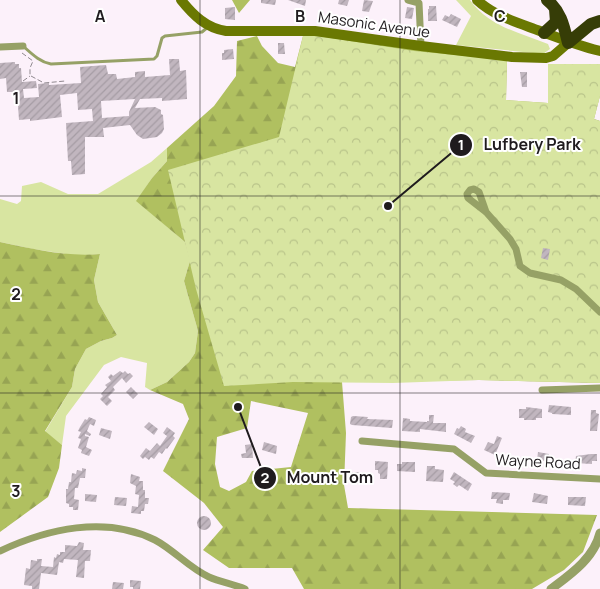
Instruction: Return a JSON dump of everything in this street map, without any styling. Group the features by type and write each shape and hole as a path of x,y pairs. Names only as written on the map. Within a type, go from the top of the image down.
{"highway":[{"path":"544,32 556,22 556,15 550,2"},
{"path":"550,2 560,13 568,43 591,24 600,20"}],"main road":[{"name":"Masonic Avenue","path":"181,0 197,18 209,26 226,31 315,31 512,57 546,58 553,56 568,43"},
{"path":"477,0 492,11 568,43 600,51"}],"street":[{"path":"408,0 419,3 420,46"},
{"path":"0,47 21,48"},
{"path":"486,212 510,239 516,249 520,266 530,274 561,280 576,289 600,312"},
{"path":"542,390 600,388"},
{"name":"Wayne Road","path":"362,440 454,449 486,473 600,480"},
{"path":"0,551 54,531 82,527 110,528 131,532 155,540 200,572 245,589"},
{"path":"551,589 578,569 589,554 600,533"}],"lane":[{"path":"21,48 45,63 51,64 154,59 157,56 162,38 165,36 202,32 209,26"}],"path":[{"path":"21,48 33,61 30,68 30,76"},
{"path":"30,76 44,82 65,81"},
{"path":"22,81 30,76"}],"green space":[{"path":"232,0 250,0 239,13"},
{"path":"456,0 470,0 477,9 495,22 505,28 548,44 550,49 543,54 456,45 471,16"},
{"path":"257,36 262,46 278,63 295,67 303,36 318,36 507,60 506,100 548,103 548,64 600,64 600,96 594,119 600,121 600,383 479,380 342,382 346,433 344,485 348,508 597,515 583,552 564,570 532,589 304,589 292,568 229,568 203,550 223,527 204,503 163,471 189,419 183,404 150,390 167,382 189,362 195,353 198,331 184,281 190,261 185,242 136,201 167,161 167,148 214,106 236,76 237,41","holes":["251,401 308,413 291,467 252,471 246,482 229,491 220,487 215,464 217,437 247,428"]},
{"path":"303,36 318,36 414,51 507,60 506,100 548,103 548,64 600,64 600,96 594,119 600,121 600,383 479,380 393,383 293,382 224,386 196,289 168,170 279,137"},
{"path":"167,148 167,161 152,178 137,201 185,242 190,261 184,281 198,331 195,353 189,362 167,382 150,390 145,387 147,363 121,357 104,365 66,416 62,445 45,432 72,387 75,369 86,349 117,335 98,302 94,280 100,254 79,256 0,242 0,199 17,204 21,201 22,186 41,182 68,194 98,194 151,162"},
{"path":"0,242 62,253 100,254 94,280 98,302 117,335 86,349 75,369 72,387 45,431 62,445 59,468 48,497 0,532"}],"building":[{"path":"261,0 276,0 275,5 261,3"},
{"path":"288,0 306,0 305,6"},
{"path":"339,0 349,0 347,6 338,4"},
{"path":"364,0 373,1 369,12 362,11"},
{"path":"429,6 436,6 437,21 428,21"},
{"path":"235,7 235,20 225,19 225,8"},
{"path":"407,7 414,8 412,19 405,18"},
{"path":"451,14 461,19 457,27 442,20 445,15 449,17"},
{"path":"278,43 284,43 285,54 278,54"},
{"path":"233,49 234,59 222,60 224,50"},
{"path":"169,59 179,59 180,71 186,70 187,99 162,101 162,98 140,99 135,108 155,107 161,110 164,129 162,133 157,137 143,139 137,135 130,125 103,128 104,137 85,137 85,174 72,175 71,161 68,161 66,123 93,121 92,109 78,110 77,93 60,95 62,117 30,121 30,119 19,120 17,92 7,92 6,78 0,79 0,63 15,62 15,64 19,64 22,82 36,81 37,88 23,89 24,98 39,97 38,84 81,83 80,67 106,65 108,74 116,74 117,79 135,77 135,72 145,71 145,77 170,75","holes":["135,99 129,116 102,118 101,101"]},
{"path":"520,72 527,72 527,87 522,87"},
{"path":"543,248 550,249 548,260 541,258"},
{"path":"120,371 123,373 125,371 133,376 126,383 122,378 113,387 115,390 108,397 112,401 107,406 100,399 103,396 101,394 107,387 105,385 111,381 108,377"},
{"path":"131,387 138,394 133,399 126,392"},
{"path":"549,405 571,407 571,415 552,414 548,412"},
{"path":"526,407 542,409 542,418 524,420 524,418 519,418 519,409 526,409"},
{"path":"591,410 596,410 596,413 599,414 597,431 590,431"},
{"path":"429,415 434,415 433,423 446,423 446,432 420,429 420,432 402,431 403,418 410,419 410,421 427,422 429,421"},
{"path":"89,417 96,420 94,426 90,424 87,431 91,434 90,436 85,434 85,436 89,437 86,447 92,450 89,456 81,453 82,450 78,448 81,439 78,438 81,432 78,431 85,419 87,420"},
{"path":"351,417 368,417 367,419 393,420 392,428 352,425 350,424"},
{"path":"149,422 158,429 154,435 144,427"},
{"path":"461,426 466,429 465,432 475,436 471,443 454,434 457,428 459,429"},
{"path":"167,427 175,433 173,436 175,438 167,449 162,454 159,452 154,459 151,457 149,460 145,457 143,459 140,456 146,448 150,451 157,443 160,446 167,436 163,433"},
{"path":"101,428 112,431 110,439 99,435"},
{"path":"497,436 502,438 495,455 484,450 488,442 494,444"},
{"path":"264,442 277,446 276,454 262,450"},
{"path":"252,444 253,458 242,458 241,454 246,453 245,445"},
{"path":"538,452 549,454 548,461 537,460"},
{"path":"597,454 597,461 592,461 592,464 575,463 576,456"},
{"path":"375,461 388,462 387,479 380,479 378,470 375,470"},
{"path":"402,462 415,462 415,472 397,471 397,464 402,464"},
{"path":"427,466 435,466 435,469 444,470 443,482 426,481"},
{"path":"82,468 86,469 85,478 80,478 78,488 75,488 74,499 79,500 78,510 73,510 73,507 69,507 69,504 66,503 66,489 68,489 69,482 71,482 72,473 76,474 77,470 82,471"},
{"path":"352,472 365,472 364,481 359,481 359,484 353,484 353,481 351,481"},
{"path":"454,472 472,484 468,491 459,485 457,487 453,484 455,482 450,479"},
{"path":"131,474 140,477 139,481 143,481 145,498 149,498 148,504 145,504 144,511 141,511 141,514 131,513 132,506 138,507 139,495 135,494 136,486 130,483"},
{"path":"492,492 510,493 509,500 503,500 503,504 496,503 497,499 491,499"},
{"path":"534,493 548,496 547,504 532,502"},
{"path":"85,494 97,495 96,502 85,501"},
{"path":"115,497 127,498 126,506 114,505"},
{"path":"568,497 586,497 585,506 568,505"},
{"path":"201,516 207,516 211,523 207,530 201,530 197,526 197,520"},
{"path":"79,542 84,543 83,550 91,550 90,561 85,561 84,578 76,577 78,560 64,559 63,563 59,562 57,575 41,573 39,589 32,589 32,586 24,585 26,568 30,569 31,560 37,561 37,559 42,559 41,566 53,567 54,557 56,558 57,554 60,555 60,552 65,552 65,545 77,546"},
{"path":"130,580 141,581 140,589 130,587"},
{"path":"113,582 124,583 123,589 112,589"}],"place":[{"name":"Lufbery Park","path":"388,206"},
{"name":"Mount Tom","path":"238,407"}]}
